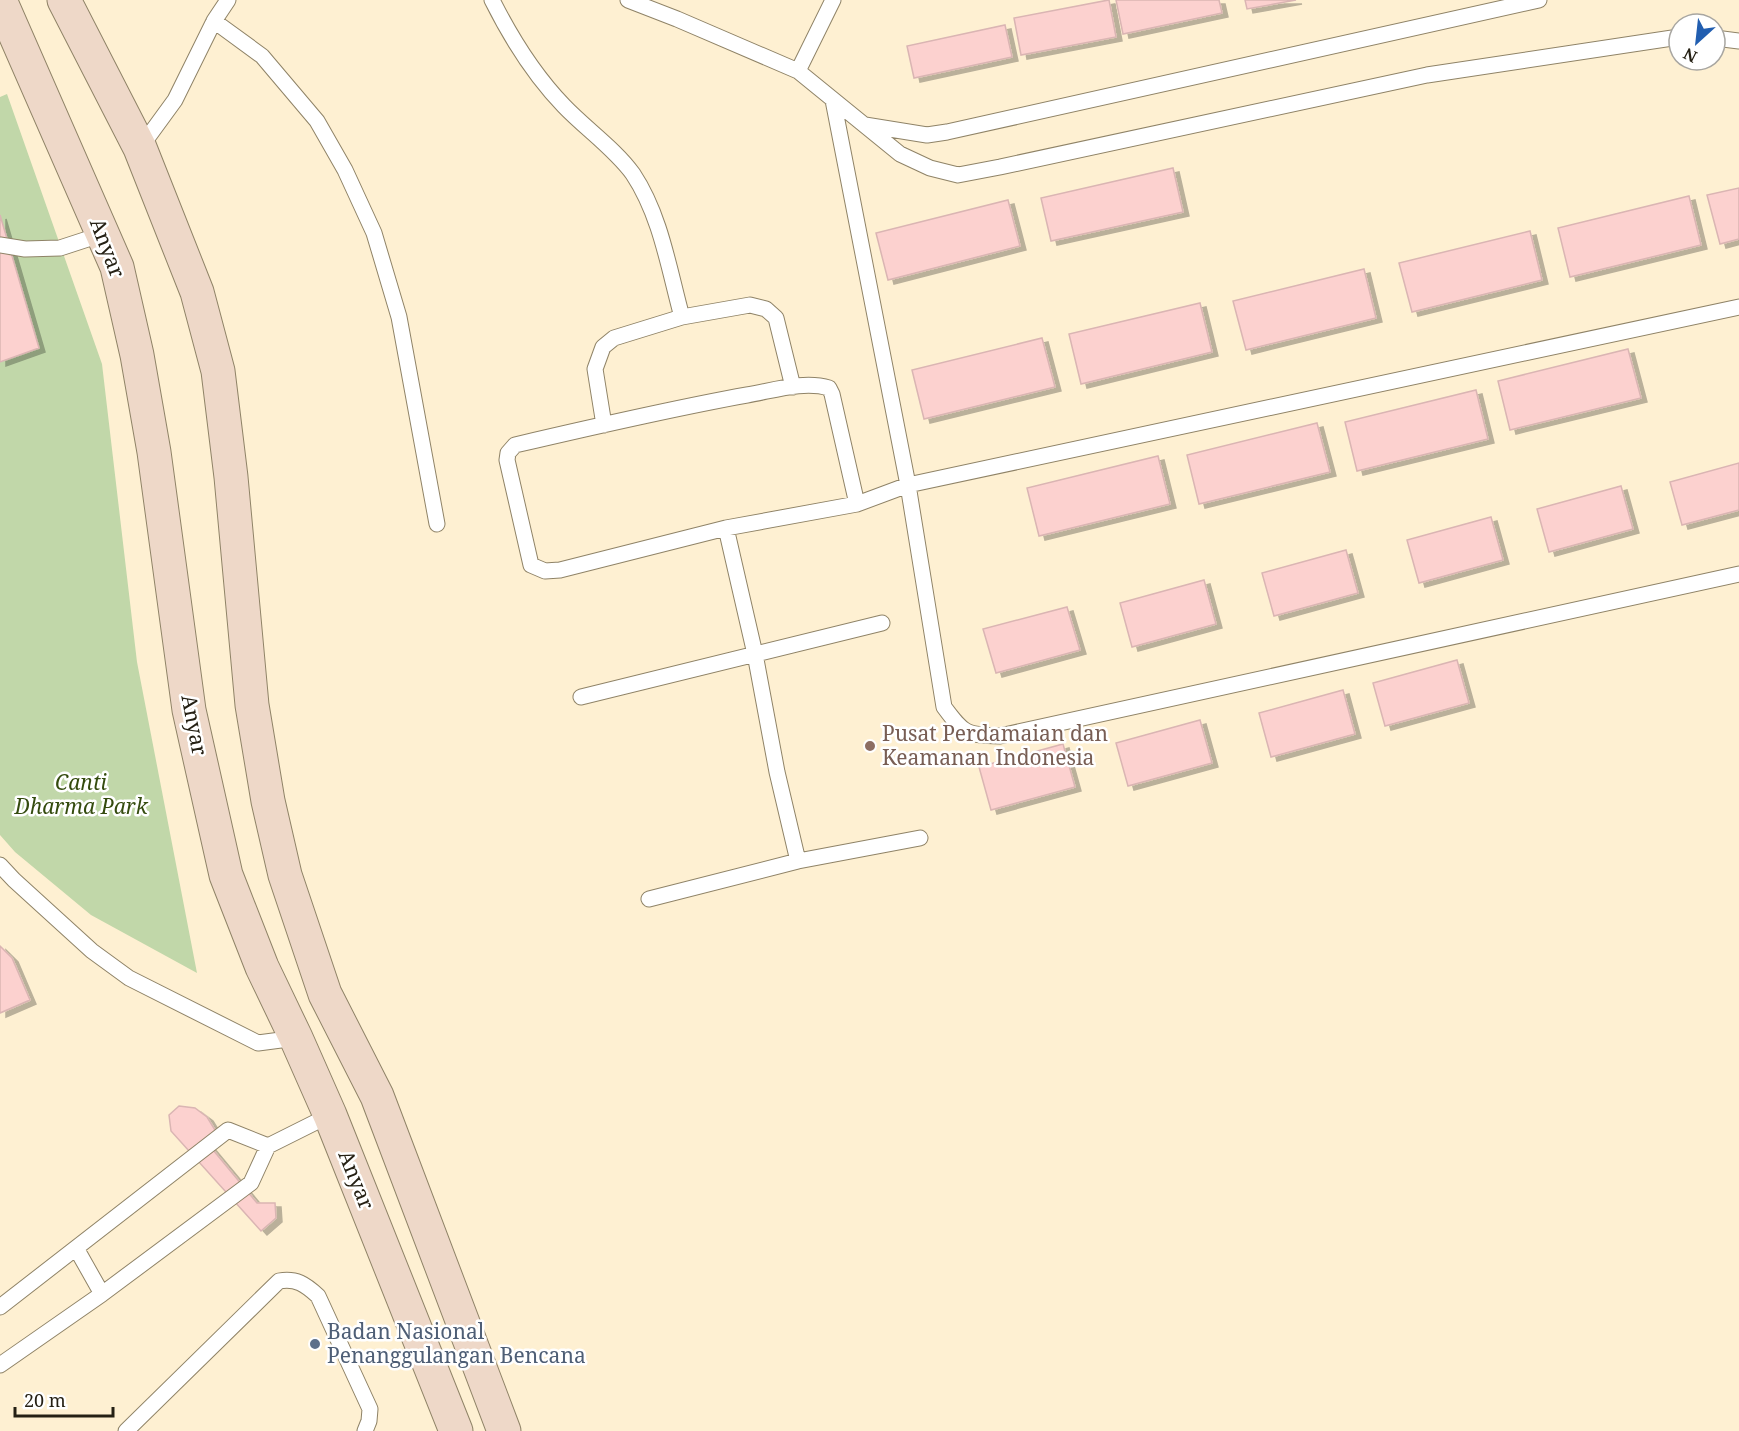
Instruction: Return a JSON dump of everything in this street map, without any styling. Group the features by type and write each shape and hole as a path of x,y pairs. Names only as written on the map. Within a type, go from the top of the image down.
{"street":[{"name":"Anyar","path":"0,0 117,267 137,355 154,452 189,710 226,875 262,966 330,1115 456,1431"},
{"path":"64,0 140,148 197,292 219,371 252,705 268,801 285,875 325,994 377,1096 504,1431"},
{"path":"330,1115 377,1096"}],"lane":[{"path":"140,148 175,100 214,21 228,0"},
{"path":"492,0 506,27 544,83 631,172 641,188 658,228 682,317"},
{"path":"628,0 798,71 900,154 930,168 958,175 1427,75 1667,39"},
{"path":"798,71 833,0"},
{"path":"862,124 927,135 947,132 1539,0"},
{"path":"214,21 261,56 317,121 345,170 374,233 399,317 437,524"},
{"path":"833,100 908,485 944,707 960,729 976,735 1011,734 1739,574"},
{"path":"0,245 25,249 60,248 103,234"},
{"path":"604,425 595,369 603,347 614,338 682,317 750,304 766,309 776,318 793,387"},
{"path":"857,504 832,394 829,388 821,386 793,387 674,408 514,445 508,453 531,565 545,571 560,570 726,528 857,504 908,485 1739,307"},
{"path":"726,528 798,861"},
{"path":"581,697 882,623"},
{"path":"649,898 798,861 920,838"},
{"path":"0,865 92,951 129,978 258,1043 296,1038"},
{"path":"0,1365 102,1294 251,1183 268,1146 330,1115"},
{"path":"0,1307 228,1130 268,1146"},
{"path":"76,1248 102,1294"},
{"path":"126,1431 279,1281 290,1279 303,1283 318,1296 370,1409 365,1431"}],"green space":[{"name":"Canti Dharma Park","path":"7,94 102,364 137,662 197,973 91,915 15,852 0,835 0,97"}],"building":[{"path":"1109,0 1116,37 1021,55 1014,18"},
{"path":"1116,0 1219,0 1222,13 1123,34"},
{"path":"1245,0 1296,0 1247,9"},
{"path":"1005,25 1012,57 914,78 907,46"},
{"path":"1173,168 1183,212 1051,241 1041,198"},
{"path":"1739,188 1739,239 1720,244 1707,195"},
{"path":"1689,196 1701,245 1570,277 1558,228"},
{"path":"1008,200 1020,246 888,280 876,233"},
{"path":"0,215 39,348 0,362"},
{"path":"1530,231 1542,280 1412,312 1399,263"},
{"path":"1364,269 1376,318 1246,350 1233,301"},
{"path":"1200,303 1212,352 1081,384 1069,334"},
{"path":"1042,338 1055,387 924,419 912,370"},
{"path":"1628,349 1641,398 1510,430 1498,381"},
{"path":"1476,390 1488,439 1357,471 1345,422"},
{"path":"1317,423 1330,472 1199,504 1187,455"},
{"path":"1158,456 1170,504 1039,536 1027,488"},
{"path":"1739,463 1739,510 1682,525 1670,482"},
{"path":"1621,486 1633,529 1549,552 1537,509"},
{"path":"1491,517 1503,560 1419,583 1407,540"},
{"path":"1346,550 1358,593 1274,616 1262,573"},
{"path":"1204,580 1216,624 1132,647 1120,603"},
{"path":"1067,607 1080,650 996,673 983,629"},
{"path":"1457,660 1469,703 1385,726 1373,683"},
{"path":"1343,690 1355,734 1271,757 1259,713"},
{"path":"1200,720 1212,763 1128,786 1116,743"},
{"path":"1063,744 1075,787 991,810 979,767"},
{"path":"0,946 12,958 30,1000 0,1013"},
{"path":"179,1106 195,1108 207,1117 215,1130 208,1144 257,1203 275,1203 276,1218 261,1231 171,1131 169,1115"}],"place":[{"name":"Pusat Perdamaian dan Keamanan Indonesia","path":"870,746"},
{"name":"Badan Nasional Penanggulangan Bencana","path":"315,1344"}]}
